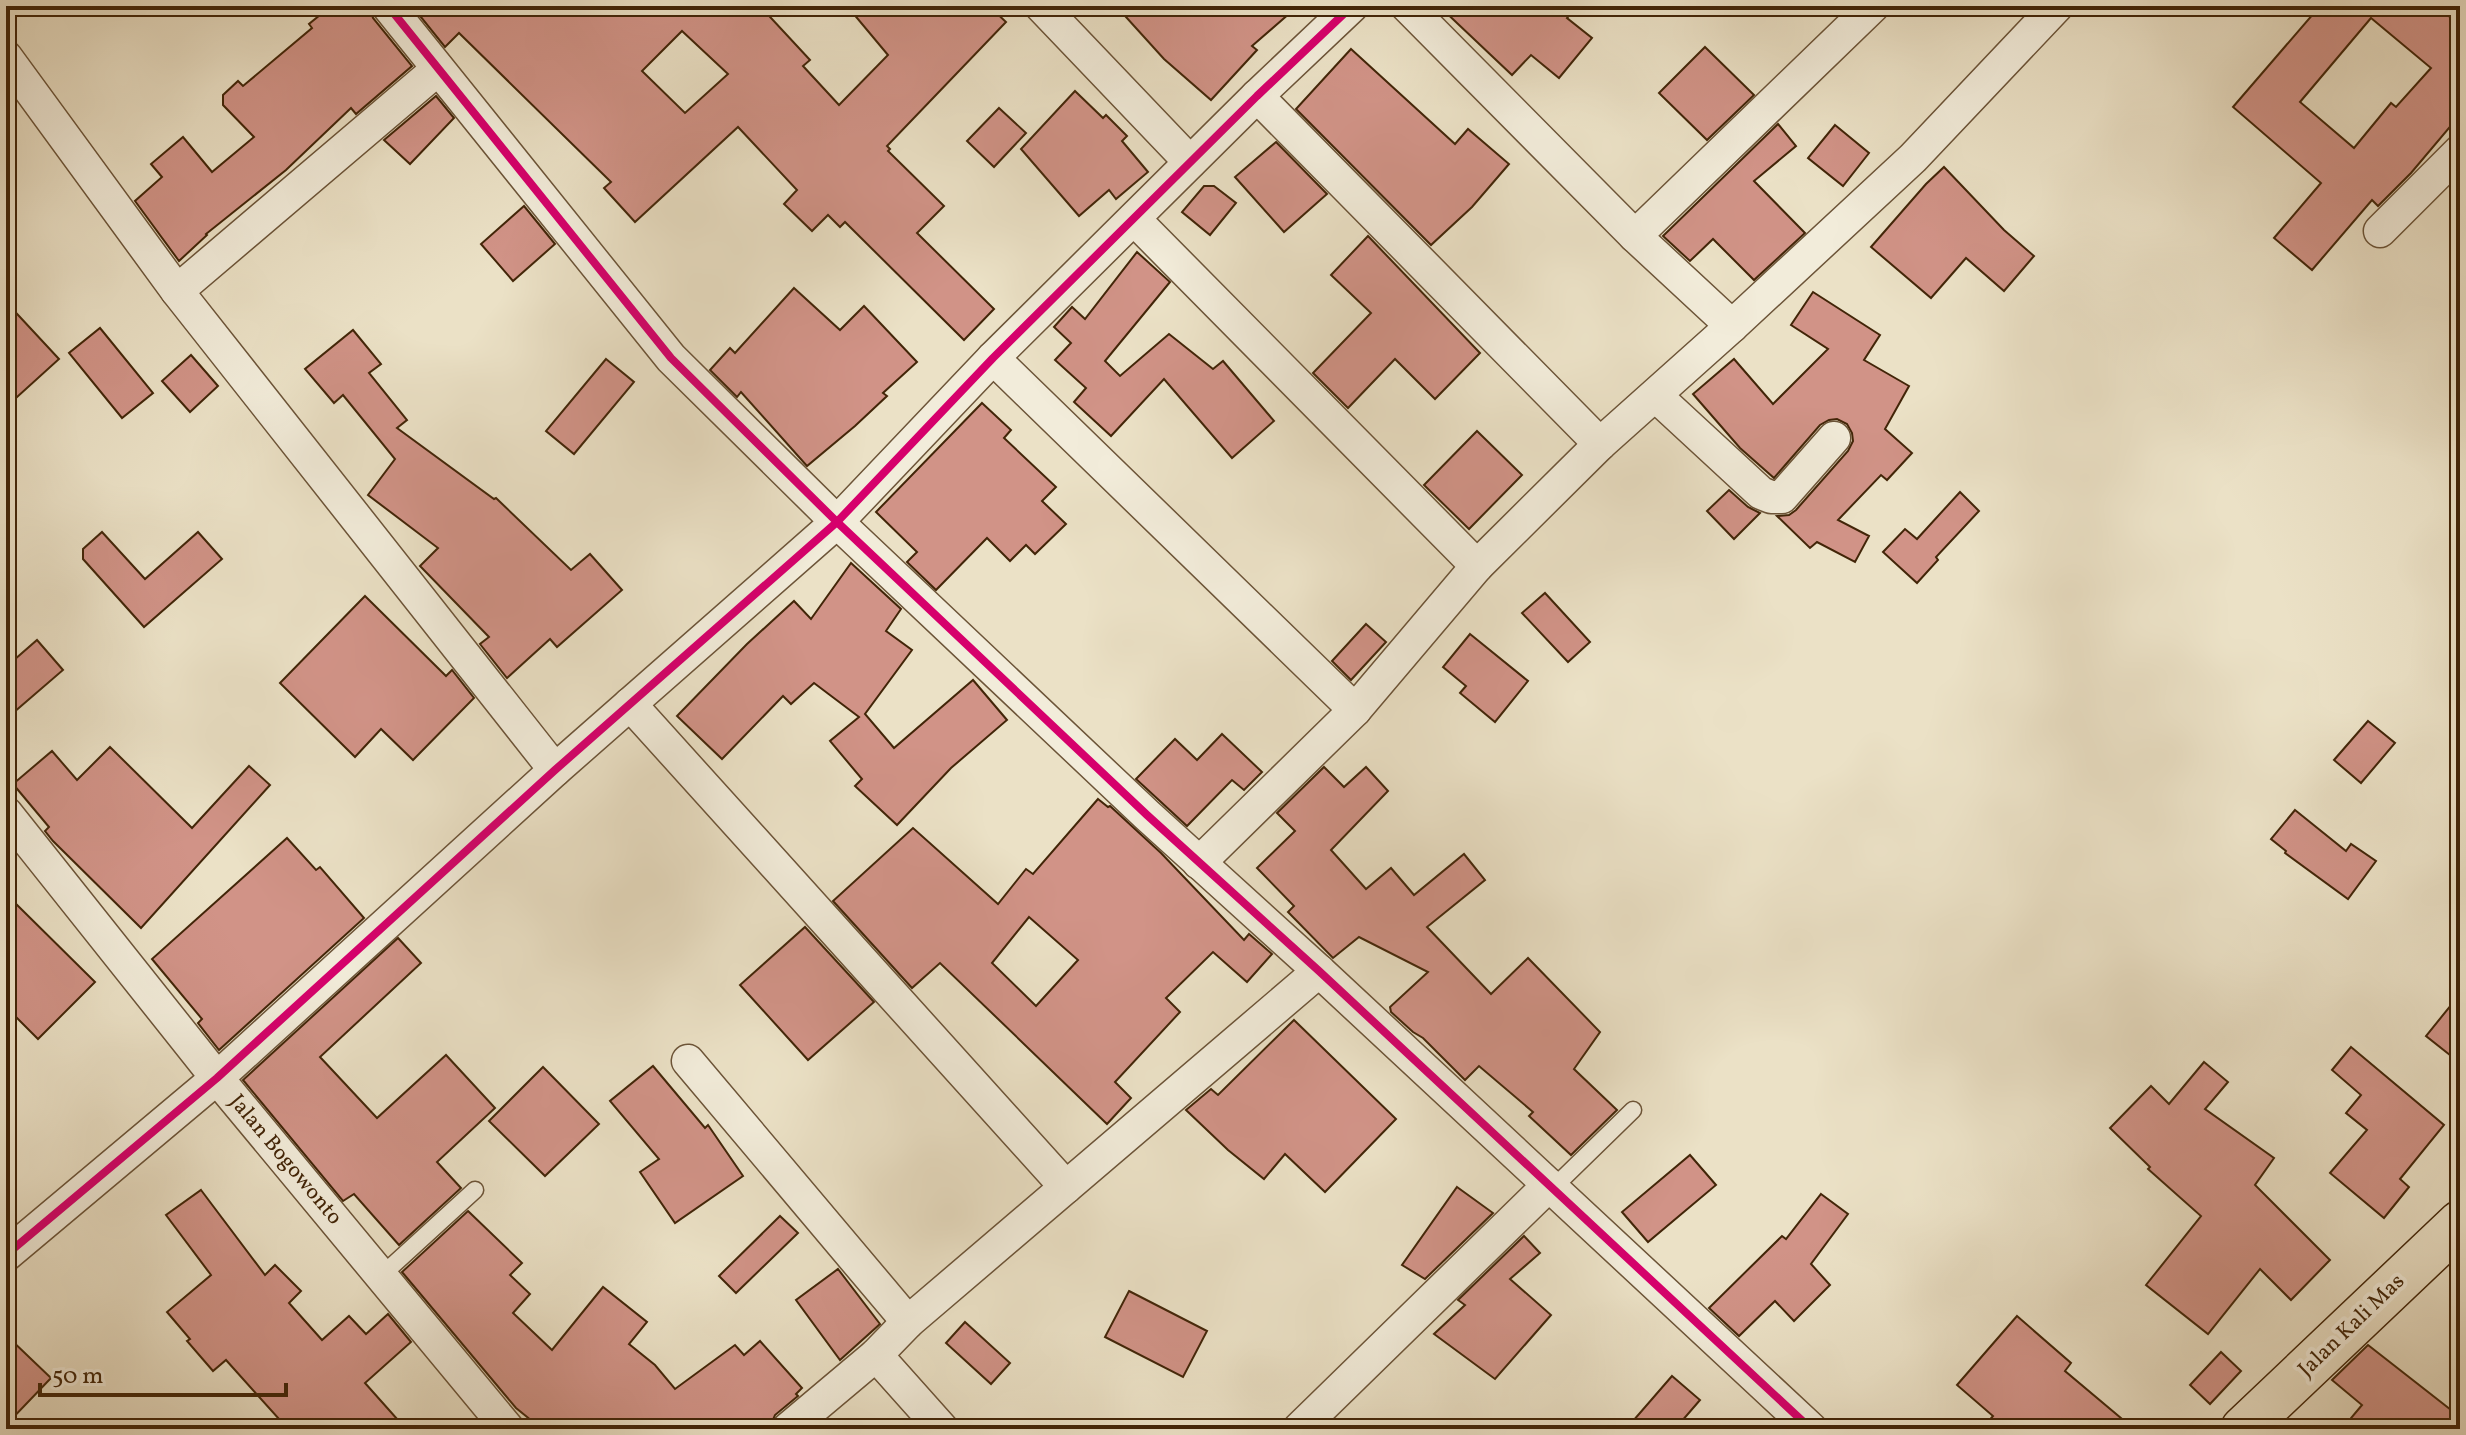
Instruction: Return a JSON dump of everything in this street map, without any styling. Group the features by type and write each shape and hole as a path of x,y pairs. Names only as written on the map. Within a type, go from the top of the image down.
{"main road":[{"name":"Jalan Kali Mas","path":"2243,1429 2460,1223"}],"street":[{"path":"388,6 671,358 837,522 1199,863 1811,1429"},
{"path":"1041,6 1190,162"},
{"path":"6,1255 217,1078 555,770 837,522 993,358 1352,6"},
{"path":"1407,6 1635,236 1732,326"},
{"path":"1635,236 1873,6"},
{"path":"1199,863 1355,710 1477,566 1600,444 1913,158 2057,6"},
{"path":"6,57 177,291 555,770"},
{"path":"177,291 438,69"},
{"path":"1257,96 1600,444"},
{"path":"2380,231 2460,151"},
{"path":"1134,219 1477,566"},
{"path":"993,358 1355,710"},
{"path":"1656,396 1761,493 1771,497 1782,497 1834,438"},
{"path":"630,704 1066,1187"},
{"name":"Jalan Bogowonto","path":"6,813 217,1078 508,1429"},
{"path":"788,1429 876,1355 908,1322 1319,971"},
{"path":"688,1061 908,1322"},
{"path":"1299,1429 1551,1187"},
{"path":"876,1355 942,1429"}],"lane":[{"path":"1551,1187 1633,1110"},
{"path":"381,1276 475,1190"}],"building":[{"path":"331,6 369,6 373,18 412,66 356,114 351,108 286,170 206,234 179,261 135,201 162,177 151,164 183,137 212,172 254,137 223,105 223,95 238,81 243,86 312,28 309,24"},
{"path":"412,6 760,6 810,60 803,66 839,105 888,55 847,6 989,6 1006,22 887,146 888,151 944,206 917,233 994,309 964,340 845,222 840,227 828,215 812,231 784,204 797,190 738,127 635,222 604,188 611,182 459,33 445,47","holes":["682,31 728,74 685,113 642,71"]},
{"path":"1116,6 1298,6 1252,46 1257,50 1211,100 1164,59"},
{"path":"1439,6 1577,6 1567,18 1592,38 1559,78 1531,55 1512,75"},
{"path":"2320,6 2436,6 2460,25 2460,115 2411,173 2378,206 2372,200 2312,270 2274,238 2321,183 2233,107","holes":["2371,18 2431,68 2396,107 2391,103 2354,148 2300,102"]},
{"path":"1705,47 1754,95 1707,140 1659,93"},
{"path":"1351,49 1455,144 1468,129 1509,164 1472,207 1431,245 1296,109"},
{"path":"1075,91 1127,136 1122,141 1148,172 1116,199 1109,190 1079,216 1021,149"},
{"path":"436,96 454,118 410,164 384,140"},
{"path":"999,108 1026,133 994,167 967,141"},
{"path":"1778,124 1796,146 1754,181 1805,233 1754,280 1713,239 1690,261 1663,236"},
{"path":"1835,125 1869,153 1843,186 1808,158"},
{"path":"1276,142 1327,194 1284,232 1235,177"},
{"path":"1944,167 2004,230 2034,256 2004,291 1966,258 1931,298 1871,247"},
{"path":"1204,186 1214,186 1236,203 1210,235 1182,212"},
{"path":"524,206 555,244 513,281 481,244"},
{"path":"1368,236 1480,353 1435,399 1395,359 1348,408 1313,373 1371,313 1331,275"},
{"path":"1137,252 1170,282 1105,361 1120,376 1169,334 1213,369 1223,361 1274,421 1232,458 1164,379 1111,436 1074,402 1086,388 1055,360 1071,343 1054,327 1072,307 1085,319"},
{"path":"794,288 840,330 864,306 917,362 883,393 887,396 807,466 741,392 737,397 710,370 730,348 735,353"},
{"path":"1813,292 1880,335 1864,360 1909,386 1885,429 1912,453 1887,480 1881,475 1838,520 1869,536 1855,562 1817,542 1810,548 1777,516 1789,515 1796,510 1848,451 1853,441 1847,424 1837,419 1820,425 1774,478 1740,448 1693,394 1734,359 1773,404 1828,349 1791,325"},
{"path":"6,302 59,359 6,407"},
{"path":"100,328 153,393 122,418 69,353"},
{"path":"353,330 381,364 369,373 407,420 397,428 496,498 571,570 590,554 622,590 557,647 550,639 507,678 480,644 489,637 420,566 438,548 368,495 395,459 343,395 334,403 305,369"},
{"path":"191,355 218,386 190,412 162,381"},
{"path":"606,359 634,382 574,454 546,431"},
{"path":"982,403 1011,430 1004,438 1056,487 1042,501 1066,524 1035,554 1026,545 1010,561 987,538 936,590 907,562 917,552 876,512"},
{"path":"1477,431 1522,475 1469,529 1424,485"},
{"path":"1729,490 1760,513 1734,539 1707,511"},
{"path":"1960,492 1979,511 1936,557 1938,560 1917,583 1883,552 1905,529 1917,539"},
{"path":"102,532 145,579 198,532 222,559 144,627 83,559 83,549"},
{"path":"851,563 901,609 886,631 912,650 865,714 894,748 973,680 1007,720 951,768 897,825 855,786 862,779 830,741 859,717 814,683 791,704 783,696 722,759 677,716 794,601 811,619"},
{"path":"1545,593 1590,642 1568,662 1522,613"},
{"path":"365,596 446,676 452,670 474,698 413,760 381,729 355,757 280,683"},
{"path":"1366,624 1386,642 1351,680 1332,661"},
{"path":"1470,634 1528,681 1495,722 1460,693 1466,686 1443,667"},
{"path":"37,640 63,670 6,719 6,667"},
{"path":"2368,721 2395,743 2361,783 2334,760"},
{"path":"1222,734 1262,772 1244,790 1232,780 1187,826 1136,779 1175,739 1197,760"},
{"path":"110,747 192,828 249,766 270,785 141,928 53,841 45,831 49,827 13,784 52,751 77,780"},
{"path":"1324,767 1344,787 1366,767 1388,791 1331,850 1366,889 1391,868 1414,895 1464,854 1485,880 1427,927 1491,994 1528,958 1600,1032 1574,1069 1617,1110 1571,1155 1529,1116 1533,1112 1479,1066 1465,1080 1423,1038 1391,1012 1390,1007 1428,972 1359,937 1333,958 1288,912 1294,906 1257,868 1295,831 1277,813"},
{"path":"1098,799 1110,806 1161,853 1244,940 1249,934 1272,954 1247,982 1213,952 1166,998 1180,1012 1115,1082 1131,1098 1107,1124 940,963 912,988 833,901 913,828 998,904 1026,869 1033,874","holes":["1029,917 1078,960 1036,1006 992,963"]},
{"path":"2295,810 2346,851 2351,844 2376,861 2348,899 2285,853 2271,839"},
{"path":"287,838 316,870 320,867 364,918 219,1050 198,1023 202,1019 152,959"},
{"path":"6,894 95,982 38,1039 6,1007"},
{"path":"805,927 874,1002 808,1060 740,985"},
{"path":"398,938 421,963 320,1057 377,1118 446,1055 495,1108 437,1162 461,1188 399,1245 354,1194 343,1201 243,1080"},
{"path":"2460,994 2460,1063 2426,1036"},
{"path":"1294,1020 1396,1119 1325,1192 1285,1154 1264,1179 1186,1110 1211,1089 1218,1095"},
{"path":"2351,1047 2444,1125 2400,1179 2409,1187 2384,1218 2330,1173 2367,1130 2346,1113 2361,1095 2332,1070"},
{"path":"2204,1062 2228,1082 2205,1109 2274,1158 2255,1185 2330,1260 2291,1300 2260,1269 2208,1334 2146,1285 2201,1216 2148,1169 2150,1167 2110,1128 2151,1086 2169,1104"},
{"path":"653,1066 705,1128 708,1125 743,1176 675,1223 640,1172 659,1159 610,1101"},
{"path":"543,1067 599,1124 545,1176 489,1121"},
{"path":"1690,1155 1716,1185 1648,1242 1622,1212"},
{"path":"1457,1187 1493,1213 1425,1279 1402,1265"},
{"path":"201,1190 265,1275 275,1265 301,1291 289,1303 322,1340 349,1316 366,1334 388,1314 411,1342 365,1383 406,1429 288,1429 226,1360 213,1371 187,1341 190,1339 167,1312 211,1275 166,1215"},
{"path":"1821,1194 1848,1214 1811,1264 1830,1285 1794,1321 1775,1301 1739,1336 1709,1308 1782,1236 1786,1239"},
{"path":"468,1211 522,1263 510,1275 530,1294 513,1313 552,1350 603,1287 647,1322 629,1344 655,1365 675,1389 735,1345 744,1355 760,1341 802,1388 796,1394 798,1396 775,1415 769,1429 542,1429 516,1408 402,1272"},
{"path":"780,1216 798,1233 736,1293 719,1276"},
{"path":"1524,1236 1540,1253 1510,1279 1551,1315 1495,1379 1434,1334 1465,1305 1458,1300"},
{"path":"838,1269 880,1324 840,1360 796,1300"},
{"path":"1129,1291 1207,1331 1183,1377 1105,1337"},
{"path":"2017,1316 2071,1363 2065,1371 2134,1429 1982,1429 1993,1416 1957,1385"},
{"path":"965,1322 1010,1363 991,1384 946,1343"},
{"path":"6,1335 51,1378 6,1425"},
{"path":"2368,1345 2460,1417 2460,1429 2365,1429 2351,1418 2362,1405 2332,1380"},
{"path":"2221,1352 2241,1371 2210,1404 2190,1385"},
{"path":"1672,1376 1700,1400 1675,1429 1626,1429"}],"cycle path":[{"path":"388,6 671,358 837,522 1147,815 1811,1429"},
{"path":"6,1255 217,1078 555,770 837,522 993,358 1352,6"}]}
